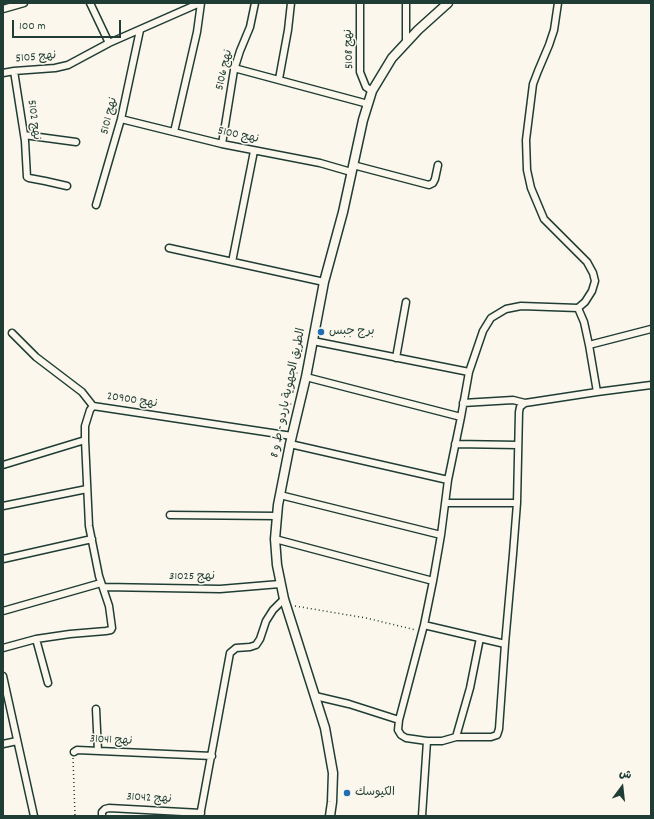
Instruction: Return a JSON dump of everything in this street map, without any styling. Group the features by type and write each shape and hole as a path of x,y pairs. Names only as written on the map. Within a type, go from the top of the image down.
{"main road":[{"name":"الطريق الجهوية باردو - ط و 8","path":"330,816 332,802 332,767 325,728 285,602 277,565 275,539 280,495 306,377 324,282 343,212 352,169 372,91 392,58 418,30 448,3"}],"street":[{"path":"3,9 24,3"},
{"path":"90,3 109,43"},
{"path":"174,132 197,32 201,3"},
{"name":"نهج 5105","path":"3,73 55,68 68,65 109,43 201,3"},
{"name":"نهج 5106","path":"222,144 234,68 250,27 255,3"},
{"path":"279,79 288,30 291,3"},
{"name":"نهج 5108","path":"360,3 360,72 366,87 372,91"},
{"path":"406,3 406,43"},
{"path":"525,403 520,407 519,412 516,503 499,729 497,735 491,737 456,737 442,741 427,741 406,738 401,735 398,730 399,720 423,628 433,581 446,502 448,480 469,372 483,331 491,318 506,309 521,306 578,308 585,302 592,291 595,282 593,273 587,262 544,219 531,188 527,170 526,140 533,84 554,30 558,3"},
{"name":"نهج 5101","path":"96,205 121,119 140,30"},
{"path":"234,68 368,104"},
{"name":"نهج 5102","path":"14,71 24,135 26,174 28,178 45,180 65,186"},
{"name":"نهج 5100","path":"121,119 254,151 429,185 433,183 435,179 438,165"},
{"path":"24,135 76,142"},
{"path":"232,262 254,151"},
{"path":"169,248 324,282"},
{"path":"396,358 406,302"},
{"path":"578,308 584,322 597,392"},
{"path":"589,345 651,329"},
{"path":"12,333 36,357 82,392 93,406"},
{"path":"313,341 469,372"},
{"path":"306,377 461,417"},
{"path":"463,403 513,400 525,403 651,385"},
{"name":"نهج 20900","path":"36,639 111,630 112,628 109,606 99,576 89,526 85,426 90,410 93,406 291,440 448,480"},
{"path":"3,465 85,440"},
{"path":"455,444 518,446"},
{"path":"3,506 87,489"},
{"path":"280,495 441,535"},
{"path":"446,502 516,503"},
{"path":"170,515 277,516"},
{"path":"3,559 92,539"},
{"path":"275,539 433,581"},
{"name":"نهج 31025","path":"3,611 102,585 220,588 280,584"},
{"path":"200,814 230,653 236,648 256,645 260,639 266,621 273,610 285,602"},
{"path":"423,628 505,644"},
{"path":"456,737 470,688 480,638"},
{"path":"3,648 36,639 48,683"},
{"path":"3,676 34,816"},
{"path":"315,696 349,704 399,720"},
{"path":"96,709 98,751"},
{"path":"3,744 18,741"},
{"path":"422,816 427,741"},
{"name":"نهج 31041","path":"74,752 77,750 212,756"},
{"name":"نهج 31042","path":"102,816 102,812 109,808 200,814"}],"path":[{"path":"285,602 423,628"},
{"name":"نهج 31041","path":"74,752 75,816"}],"place":[{"name":"برج جبس","path":"321,332"},
{"name":"الكيوسك","path":"347,793"}]}
